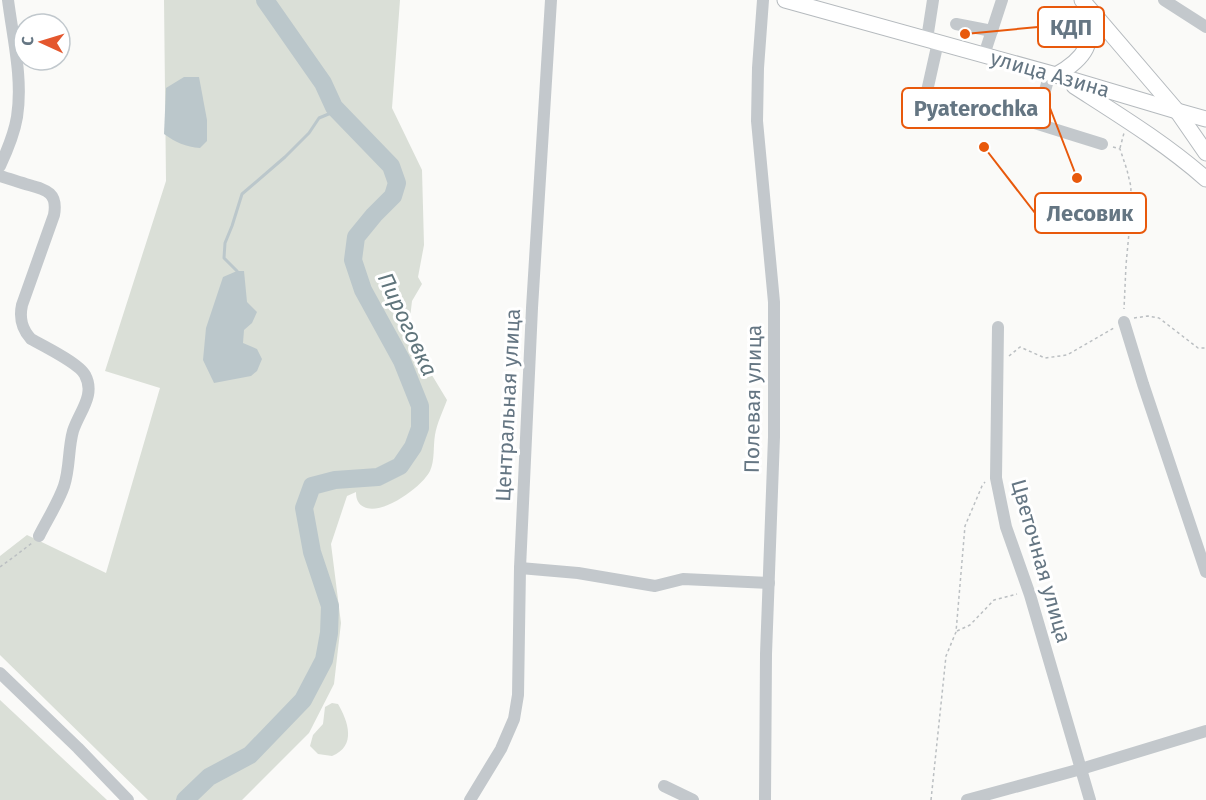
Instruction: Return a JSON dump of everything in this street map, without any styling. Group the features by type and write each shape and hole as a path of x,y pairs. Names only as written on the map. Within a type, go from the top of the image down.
{"main road":[{"name":"улица Азина","path":"785,0 801,2 1206,119"},
{"path":"1053,74 1071,67 1082,55 1089,39 1091,22 1084,3"},
{"path":"1084,3 1177,111 1206,153"},
{"path":"1053,74 1128,120 1181,157 1206,178"}],"street":[{"path":"0,166 10,144 17,119 20,85 8,0"},
{"name":"Центральная улица","path":"470,800 501,749 514,719 518,695 520,568 531,308 551,0"},
{"name":"Полевая улица","path":"763,0 757,121 774,302 774,437 765,800"},
{"path":"921,118 933,41 933,0"},
{"path":"984,55 1002,0"},
{"path":"1164,0 1206,27"},
{"path":"956,24 992,31"},
{"path":"1036,122 1053,74"},
{"path":"973,104 1102,144"},
{"path":"0,176 44,190 53,198 56,205 22,305 21,322 32,339 81,369 88,382 89,390 88,398 73,432 64,486 39,536"},
{"path":"1124,322 1206,572"},
{"name":"Цветочная улица","path":"998,327 996,478 1006,526 1030,595 1090,800"},
{"path":"520,568 578,573 655,586 683,579 769,583"},
{"path":"0,673 128,800"},
{"path":"967,800 1081,769 1206,731"},
{"path":"664,786 693,800"}],"path":[{"path":"1124,322 1131,187 1120,149 1128,120"},
{"path":"1102,144 1120,149"},
{"path":"998,369 1004,367 1008,357 1020,346 1045,358 1067,355 1136,317 1159,318 1198,348 1206,348"},
{"path":"931,800 946,656 956,632 965,526 982,486 997,469"},
{"path":"0,567 39,536"},
{"path":"956,632 970,625 994,600 1019,594 1030,595"}],"shaded area":[{"path":"164,0 400,0 392,108 422,170 424,245 418,277 422,284 412,301 410,318 421,357 447,400 436,431 432,467 419,485 391,504 372,509 362,506 356,497 356,492 347,496 331,544 341,623 334,684 309,733 242,800 148,800 0,655 0,556 27,535 106,573 160,388 105,371 166,181"},
{"path":"184,77 199,77 207,120 207,141 200,148 181,144 164,134 166,88"},
{"path":"237,271 244,271 247,302 257,312 252,323 244,330 243,343 257,349 262,359 257,371 251,376 214,383 203,360 206,328 223,277"},
{"path":"0,700 107,800 0,800"},
{"path":"332,703 338,704 345,718 348,740 340,752 332,756 318,754 310,746 313,735 323,724 325,707"}],"waterway":[{"name":"Пироговка","path":"185,800 209,777 250,755 303,700 324,660 329,633 330,606 312,552 304,508 312,486 335,480 378,477 400,466 413,447 420,428 420,406 402,361 363,290 353,260 356,237 393,196 397,183 391,166 334,107 323,83 265,0"},
{"path":"237,271 224,258 225,243 242,194 285,157 309,133 319,118 331,113 334,107"}],"place":[{"name":"КДП","path":"965,34"},
{"name":"Лесовик","path":"984,147"},
{"name":"Pyaterochka","path":"1077,178"}]}
